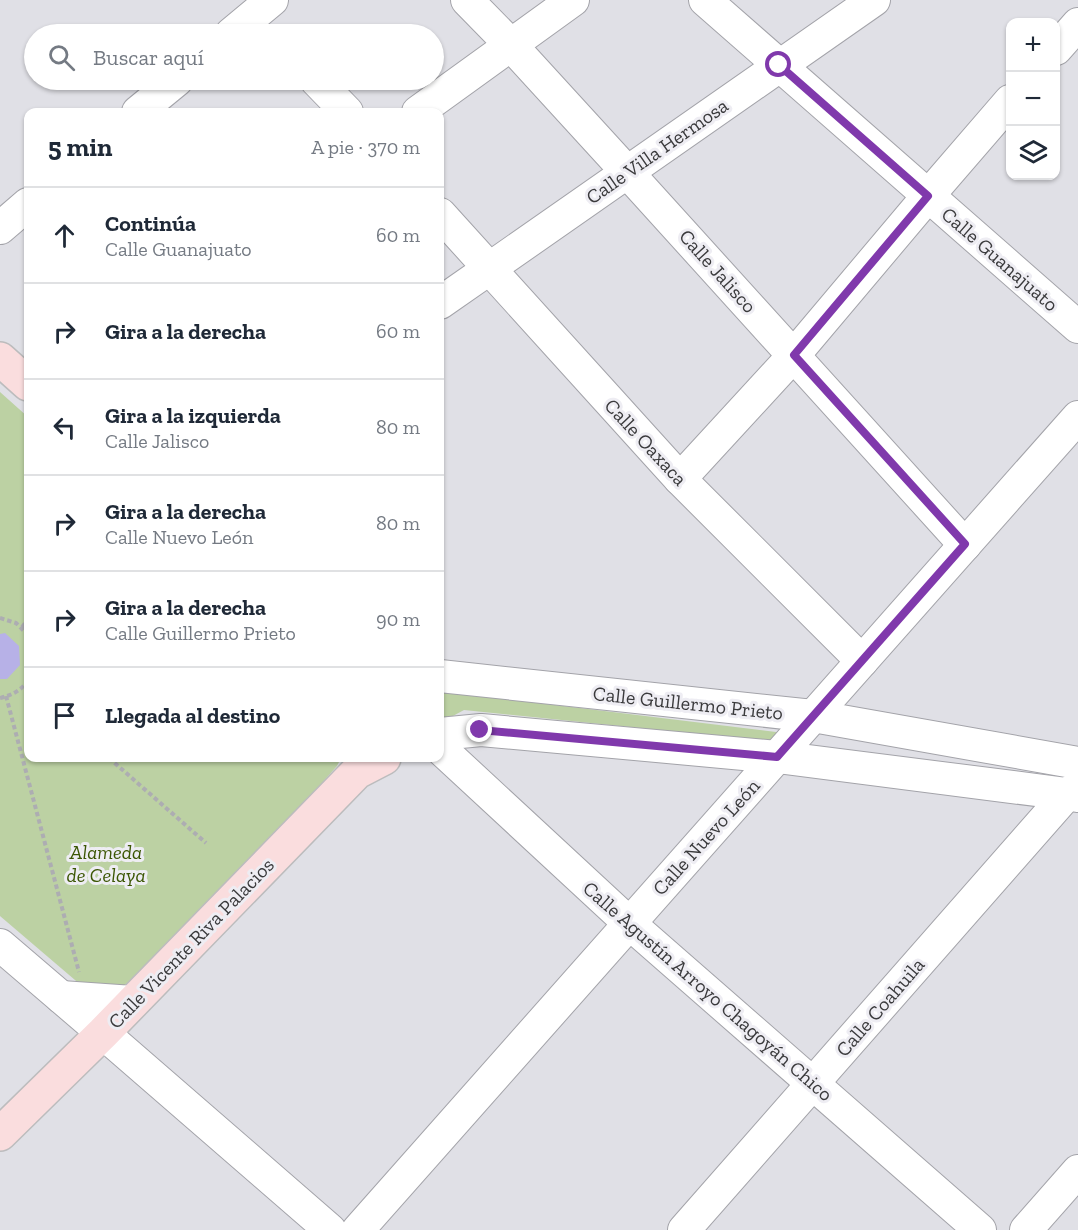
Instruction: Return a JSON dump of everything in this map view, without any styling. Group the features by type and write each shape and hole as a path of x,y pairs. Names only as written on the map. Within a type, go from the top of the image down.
{"main road":[{"path":"0,359 24,380"},
{"name":"Calle Vicente Riva Palacios","path":"0,1134 133,1002 367,762"}],"street":[{"name":"Calle Jalisco","path":"467,0 628,172 965,544"},
{"path":"424,108 573,0"},
{"name":"Calle Guanajuato","path":"705,0 1078,327"},
{"name":"Calle Villa Hermosa","path":"444,300 874,0"},
{"path":"245,24 261,12"},
{"path":"1060,45 1078,24"},
{"path":"143,108 165,90"},
{"path":"326,90 343,108"},
{"path":"680,479 794,355 1006,107"},
{"path":"0,228 24,207"},
{"name":"Calle Oaxaca","path":"444,218 680,479 862,661"},
{"name":"Calle Nuevo León","path":"358,1230 1078,417"},
{"name":"Calle Guillermo Prieto","path":"444,676 813,716 1078,763"},
{"path":"444,734 480,730 777,757 1074,792"},
{"name":"Calle Agustín Arroyo Chagoyán Chico","path":"444,752 630,923 980,1230"},
{"name":"Calle Coahuila","path":"684,1230 1074,792"},
{"path":"0,945 74,998 103,1032 330,1230"},
{"path":"74,998 133,1002"},
{"path":"1026,1230 1078,1171"}],"path":[{"path":"0,618 16,623 24,630"},
{"path":"0,698 11,696 24,687"},
{"path":"6,696 74,998"},
{"path":"114,762 206,843"}],"green space":[{"name":"Alameda de Celaya","path":"0,392 24,413 24,762 339,762 234,882 127,995 82,986 0,916"},
{"path":"444,691 784,733 776,742 464,710 444,719"}],"building":[{"path":"5,633 19,646 20,665 7,679 0,679 0,634"}],"route":[{"path":"480,730 777,757 965,544 794,355 928,196 779,65"}]}
